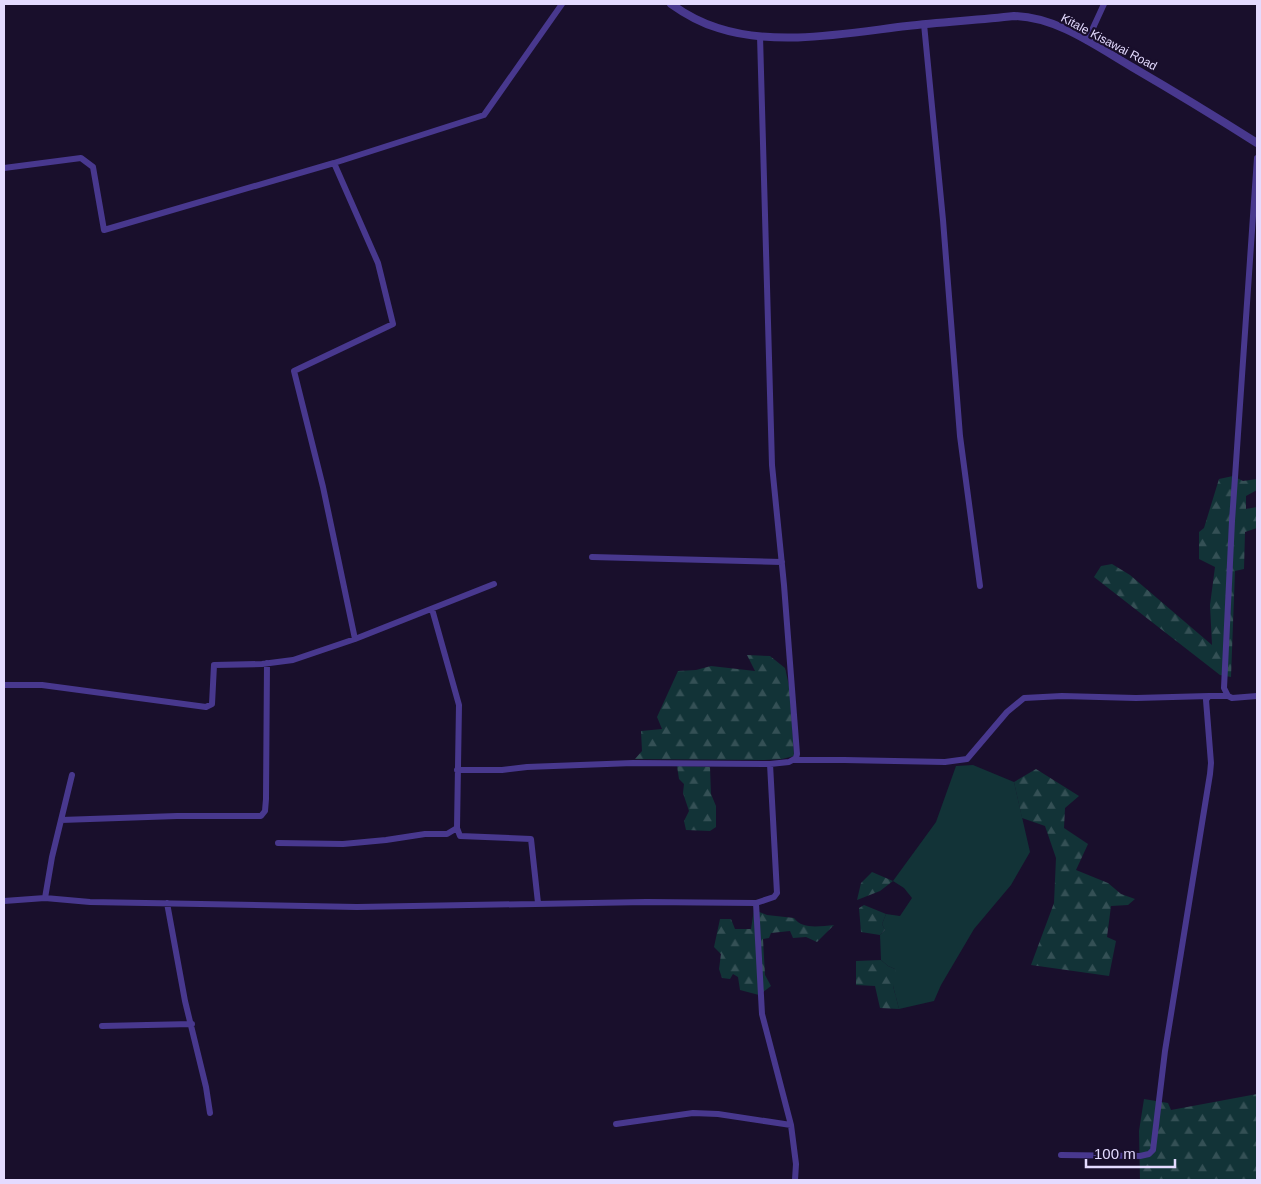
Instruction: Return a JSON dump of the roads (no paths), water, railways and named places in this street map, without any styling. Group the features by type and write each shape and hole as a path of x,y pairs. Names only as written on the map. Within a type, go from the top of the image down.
{"street":[{"path":"4,168 81,158 94,167 104,230 334,163 484,115 562,4"},
{"name":"Kitale Kisawai Road","path":"671,4 696,19 719,28 760,36 796,37 1024,16 1041,20 1087,41 1175,92 1257,143"},
{"path":"1087,41 1104,4"},
{"path":"924,24 943,220 960,436 980,586"},
{"path":"760,36 772,465 782,562 797,754 793,760"},
{"path":"1228,696 1224,688 1232,522 1257,158"},
{"path":"334,163 378,263 393,324 294,371 323,487 355,640"},
{"path":"592,557 782,562"},
{"path":"4,685 42,685 206,708 212,704 214,665 293,660 355,640 494,584"},
{"path":"432,609 459,705 457,828 460,836 531,839 538,903"},
{"path":"61,820 177,816 261,816 265,811 266,799 267,663"},
{"path":"457,770 502,770 527,767 633,763 770,764 793,760 945,762 967,759 1007,712 1024,698 1062,696 1136,698 1228,696 1232,698 1257,696"},
{"path":"1061,1155 1140,1156 1149,1154 1153,1150 1165,1051 1210,774 1211,763 1206,700 1209,696"},
{"path":"4,901 45,898 90,902 357,907 538,903 756,903 774,897 777,893 770,764"},
{"path":"45,898 72,776"},
{"path":"278,843 343,844 425,834 446,834 457,828"},
{"path":"167,903 185,1001 192,1024 210,1112"},
{"path":"756,903 762,1014 791,1125 796,1164 795,1180"},
{"path":"102,1026 192,1024"},
{"path":"616,1124 693,1113 726,1115 791,1125"}]}
